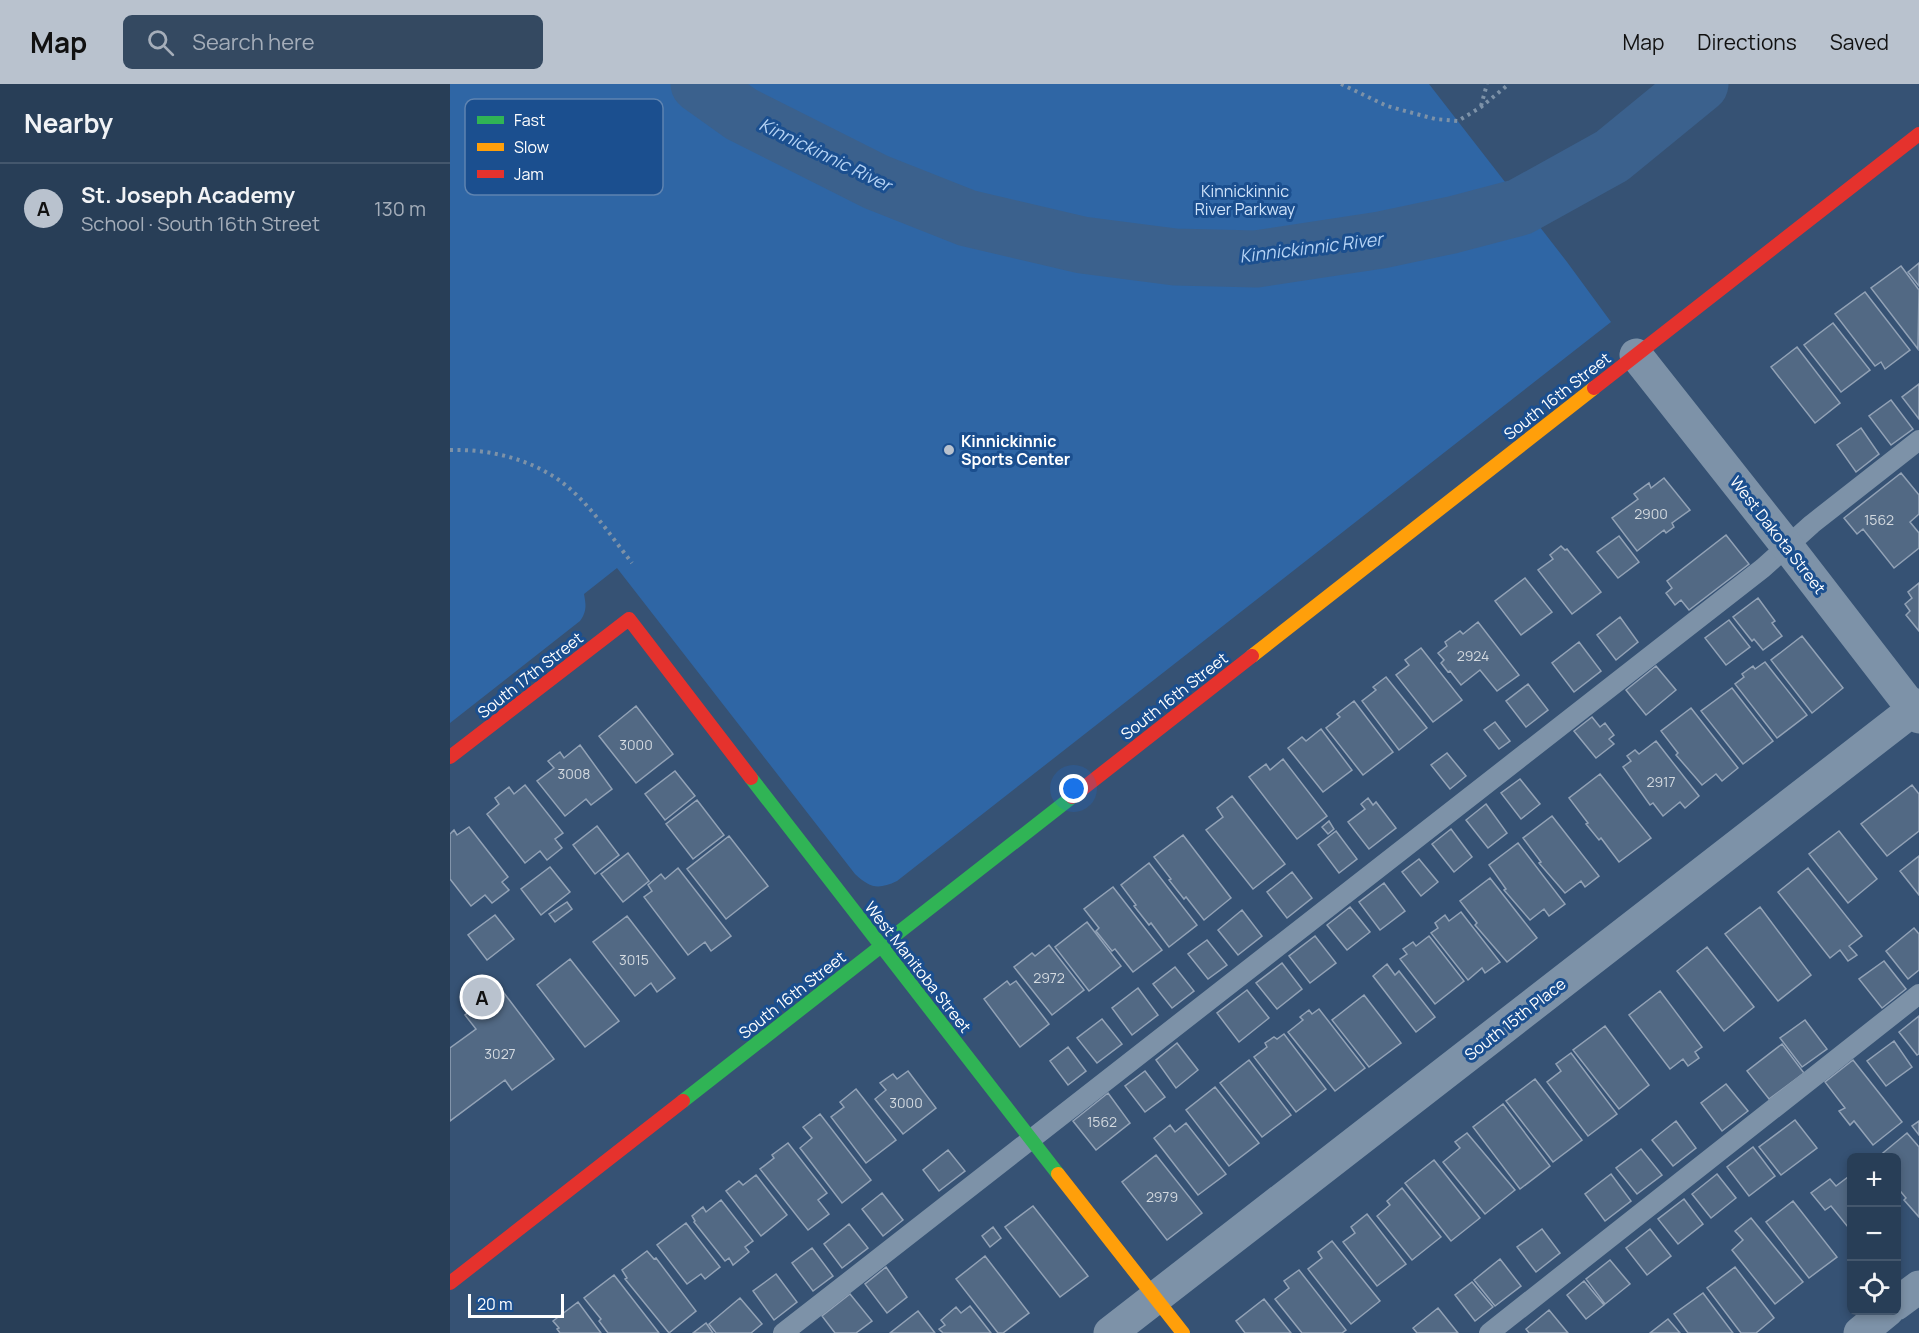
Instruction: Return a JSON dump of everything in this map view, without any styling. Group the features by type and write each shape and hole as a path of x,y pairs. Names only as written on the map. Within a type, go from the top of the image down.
{"street":[{"name":"South 16th Street","path":"450,1283 1919,134"},
{"name":"West Dakota Street","path":"1636,354 1917,710"},
{"name":"West Manitoba Street","path":"629,619 881,947 1183,1333"},
{"name":"South 17th Street","path":"450,757 629,619"},
{"name":"South 15th Place","path":"1110,1333 1917,710"},
{"path":"1901,1300 1919,1287"},
{"path":"1860,1333 1883,1315"}],"lane":[{"path":"783,1333 1763,568 1812,524 1919,440"},
{"path":"1489,1333 1919,994"}],"path":[{"path":"1341,84 1387,106 1435,119 1458,121 1481,107 1509,84"},
{"path":"1481,107 1487,84"},
{"path":"450,450 469,450 520,459 559,480 592,511 632,563"}],"green space":[{"name":"Kinnickinnic Sports Center","path":"450,84 1429,84 1611,322 897,881 885,886 870,885 855,874 617,568 584,594 585,608 580,621 450,723"}],"building":[{"path":"1919,263 1919,286 1908,272"},
{"path":"1901,266 1919,290 1918,349 1871,288"},
{"path":"1865,292 1910,350 1885,369 1881,362 1875,366 1835,314"},
{"path":"1833,323 1870,370 1841,392 1804,345"},
{"path":"1797,347 1840,403 1815,423 1771,367"},
{"path":"1919,384 1919,419 1902,397"},
{"path":"1891,400 1913,429 1891,445 1869,416"},
{"path":"1861,428 1879,454 1856,472 1837,445"},
{"path":"1901,473 1919,495 1919,514 1910,522 1919,533 1919,548 1894,568 1863,529 1857,534 1844,518"},
{"path":"1664,478 1690,510 1672,523 1674,527 1666,533 1664,530 1637,551 1612,518 1638,499 1634,494 1649,483 1651,488"},
{"path":"1726,535 1749,564 1689,610 1681,600 1675,605 1666,593 1672,588 1667,581"},
{"path":"1619,536 1639,562 1618,578 1597,552"},
{"path":"1561,546 1567,549 1601,592 1572,614 1538,570 1553,559 1550,555"},
{"path":"1525,578 1552,612 1521,635 1495,601"},
{"path":"1919,583 1919,631 1906,615 1910,611 1905,604 1912,598 1908,592"},
{"path":"1758,598 1775,621 1772,623 1782,636 1763,650 1754,639 1752,641 1733,617"},
{"path":"1620,617 1638,642 1616,660 1597,635"},
{"path":"1729,620 1750,647 1726,665 1705,638"},
{"path":"1478,622 1519,675 1497,691 1480,670 1461,685 1441,663 1444,660 1438,653 1447,646 1445,642 1460,631 1463,634"},
{"path":"1802,636 1843,688 1812,713 1771,660"},
{"path":"1579,642 1601,671 1574,692 1552,663"},
{"path":"1421,648 1462,700 1433,722 1396,675 1409,665 1405,660"},
{"path":"1765,662 1807,715 1777,738 1735,684 1744,677 1742,674 1753,666 1755,669"},
{"path":"1656,666 1676,690 1646,715 1626,690"},
{"path":"1386,677 1427,728 1399,750 1362,701 1376,690 1373,687"},
{"path":"1528,684 1548,710 1526,727 1506,701"},
{"path":"1732,688 1773,741 1743,764 1701,711"},
{"path":"1354,701 1393,752 1363,775 1326,728 1340,717 1337,714"},
{"path":"636,706 673,754 636,783 599,736"},
{"path":"1691,708 1738,768 1722,781 1716,774 1702,785 1676,755 1678,753 1661,731"},
{"path":"1592,717 1600,727 1605,723 1614,735 1609,739 1614,744 1596,758 1574,731"},
{"path":"1495,722 1510,741 1499,749 1484,730"},
{"path":"1321,729 1352,770 1323,792 1288,748 1302,737 1306,741"},
{"path":"1656,741 1699,796 1685,808 1680,802 1663,816 1653,803 1650,805 1623,767 1631,761 1627,756 1635,750 1639,754"},
{"path":"580,745 612,789 591,805 586,799 565,816 537,781 554,768 548,761 560,752 564,758"},
{"path":"1447,753 1466,776 1450,789 1431,765"},
{"path":"1283,759 1327,816 1297,839 1249,777 1266,764 1270,770"},
{"path":"675,771 695,796 665,820 645,794"},
{"path":"1600,774 1651,838 1619,862 1601,838 1599,840 1586,824 1588,823 1569,798"},
{"path":"1520,779 1540,804 1521,819 1501,793"},
{"path":"525,785 563,833 555,839 562,848 547,860 540,851 525,863 487,814 499,804 495,798 509,787 514,794"},
{"path":"1912,785 1919,794 1919,831 1887,856 1861,824"},
{"path":"1232,796 1285,864 1253,889 1206,830 1223,817 1217,808"},
{"path":"1368,798 1373,805 1376,802 1396,828 1369,849 1348,822 1365,809 1361,804"},
{"path":"697,800 724,835 693,859 666,824"},
{"path":"1486,804 1507,833 1488,848 1466,820"},
{"path":"1552,816 1599,876 1585,887 1581,881 1565,893 1539,863 1541,862 1523,838"},
{"path":"1329,821 1334,829 1328,834 1322,827"},
{"path":"597,826 619,855 595,874 573,845"},
{"path":"469,827 508,877 502,882 509,890 492,903 485,895 471,906 450,879 450,834 454,830 457,835"},
{"path":"1451,829 1472,857 1454,872 1432,844"},
{"path":"1336,831 1357,859 1339,873 1318,845"},
{"path":"1839,831 1877,879 1848,903 1809,854"},
{"path":"1183,835 1231,898 1204,920 1186,897 1184,899 1154,857"},
{"path":"729,836 768,886 726,919 687,869"},
{"path":"1518,843 1565,904 1549,916 1544,909 1530,920 1504,890 1506,889 1489,865"},
{"path":"628,853 649,881 623,902 601,874"},
{"path":"1919,856 1919,895 1900,871"},
{"path":"1419,859 1438,882 1421,896 1402,872"},
{"path":"1149,863 1197,925 1169,947 1151,923 1149,925 1134,906 1136,905 1121,885"},
{"path":"550,867 570,892 541,915 521,889"},
{"path":"678,868 731,936 711,951 705,942 688,955 644,897 652,891 648,885 661,874 665,879"},
{"path":"1808,868 1862,936 1849,946 1857,955 1848,961 1840,950 1830,958 1778,892"},
{"path":"1292,872 1312,898 1287,918 1267,892"},
{"path":"1490,878 1537,938 1507,962 1475,925 1477,923 1460,901"},
{"path":"1384,883 1405,911 1380,930 1359,902"},
{"path":"1113,887 1162,950 1133,972 1115,949 1112,951 1096,931 1099,928 1084,909"},
{"path":"567,902 572,909 555,922 549,914"},
{"path":"1350,907 1370,932 1347,950 1327,925"},
{"path":"1760,907 1811,975 1778,1001 1725,934"},
{"path":"1242,910 1262,936 1238,955 1218,930"},
{"path":"1461,912 1500,962 1485,973 1482,968 1468,980 1431,933 1438,928 1435,923 1445,915 1449,921"},
{"path":"495,915 514,939 487,960 468,935"},
{"path":"627,916 675,978 657,992 651,983 635,996 593,942"},
{"path":"1087,922 1121,966 1089,991 1055,947"},
{"path":"1914,928 1919,934 1919,970 1908,979 1886,951"},
{"path":"1315,936 1336,963 1310,983 1289,956"},
{"path":"1429,936 1464,981 1435,1004 1400,959 1407,954 1403,949 1413,942 1416,946"},
{"path":"1207,940 1227,965 1208,979 1188,954"},
{"path":"1049,945 1084,990 1052,1015 1014,967 1032,953 1035,956"},
{"path":"1707,947 1754,1007 1724,1031 1677,971"},
{"path":"570,959 619,1021 585,1047 537,985"},
{"path":"1884,961 1906,989 1882,1008 1859,979"},
{"path":"1282,963 1302,989 1277,1009 1256,983"},
{"path":"1387,964 1395,975 1399,971 1435,1017 1416,1032 1373,976"},
{"path":"1175,967 1194,991 1172,1008 1153,984"},
{"path":"1007,981 1010,985 1016,981 1049,1024 1020,1047 984,999"},
{"path":"1138,988 1158,1015 1132,1035 1112,1008"},
{"path":"501,989 554,1059 512,1090 505,1080 450,1121 450,1048 476,1029 465,1015"},
{"path":"1247,990 1269,1018 1239,1042 1217,1013"},
{"path":"1660,991 1702,1047 1695,1052 1699,1058 1688,1066 1683,1059 1670,1069 1629,1015"},
{"path":"1364,995 1401,1043 1369,1067 1332,1020"},
{"path":"1319,1009 1365,1068 1335,1091 1288,1032 1303,1020 1300,1017 1309,1010 1312,1014"},
{"path":"1919,1016 1919,1054 1917,1055 1899,1032"},
{"path":"1102,1019 1122,1044 1097,1063 1077,1038"},
{"path":"1805,1020 1827,1049 1802,1067 1780,1038"},
{"path":"1605,1026 1649,1085 1619,1109 1573,1050"},
{"path":"1284,1034 1326,1089 1296,1112 1254,1057 1267,1047 1265,1043"},
{"path":"1894,1041 1912,1067 1886,1086 1867,1061"},
{"path":"1177,1043 1198,1070 1176,1088 1156,1060"},
{"path":"1782,1044 1804,1073 1769,1099 1747,1071"},
{"path":"1068,1047 1086,1071 1068,1085 1050,1061"},
{"path":"1571,1053 1617,1114 1588,1136 1547,1082 1561,1071 1556,1064"},
{"path":"1249,1060 1291,1115 1262,1137 1220,1083"},
{"path":"1853,1060 1902,1122 1873,1145 1854,1121 1850,1125 1839,1111 1845,1108 1825,1082"},
{"path":"908,1071 936,1108 903,1134 875,1099 886,1090 880,1083 893,1074 897,1079"},
{"path":"1145,1071 1165,1097 1145,1112 1125,1086"},
{"path":"1535,1079 1582,1140 1553,1162 1506,1101"},
{"path":"1726,1084 1748,1111 1722,1131 1701,1103"},
{"path":"1215,1087 1259,1143 1229,1166 1186,1110"},
{"path":"856,1089 896,1140 866,1163 831,1117 844,1107 840,1102"},
{"path":"1108,1093 1130,1123 1096,1150 1073,1121"},
{"path":"1503,1104 1550,1166 1520,1189 1473,1127"},
{"path":"820,1114 871,1180 842,1203 800,1148 812,1138 803,1127"},
{"path":"1795,1120 1817,1148 1781,1175 1759,1147"},
{"path":"1676,1121 1696,1148 1673,1166 1652,1140"},
{"path":"1919,1121 1919,1135 1912,1126"},
{"path":"1186,1123 1226,1174 1198,1195 1154,1138 1170,1125 1175,1132"},
{"path":"1467,1133 1515,1190 1485,1214 1443,1162 1460,1148 1455,1142"},
{"path":"1907,1133 1919,1147 1919,1217 1904,1200 1906,1198 1901,1192 1901,1153 1883,1153"},
{"path":"788,1143 827,1193 818,1200 829,1214 808,1230 760,1169 774,1158 772,1155"},
{"path":"1753,1147 1775,1176 1749,1196 1727,1167"},
{"path":"1641,1149 1662,1175 1637,1194 1616,1168"},
{"path":"948,1150 965,1171 939,1191 923,1170"},
{"path":"1156,1155 1202,1213 1167,1240 1122,1182"},
{"path":"1434,1160 1480,1218 1451,1241 1405,1183"},
{"path":"1611,1174 1631,1201 1605,1221 1585,1194"},
{"path":"1717,1174 1736,1198 1711,1218 1692,1194"},
{"path":"756,1175 787,1215 761,1236 726,1191 739,1181 743,1185"},
{"path":"1847,1178 1847,1226 1831,1206 1825,1210 1811,1193 1830,1179 1836,1186"},
{"path":"1402,1188 1441,1237 1412,1260 1377,1216 1390,1205 1387,1201"},
{"path":"882,1193 903,1220 883,1236 862,1209"},
{"path":"1684,1199 1703,1224 1678,1244 1658,1219"},
{"path":"721,1200 753,1241 745,1247 749,1252 733,1265 729,1258 725,1261 694,1222 692,1216 703,1207 706,1212"},
{"path":"1793,1201 1837,1257 1809,1278 1766,1222"},
{"path":"1033,1206 1088,1276 1060,1297 1005,1227"},
{"path":"1367,1214 1406,1264 1377,1286 1343,1242 1355,1233 1351,1227"},
{"path":"1751,1218 1803,1282 1775,1304 1732,1250 1743,1240 1735,1231"},
{"path":"686,1223 720,1267 705,1279 701,1274 687,1284 657,1245"},
{"path":"849,1224 868,1248 842,1268 824,1244"},
{"path":"993,1227 1001,1238 990,1247 982,1236"},
{"path":"1542,1229 1560,1253 1536,1272 1517,1247"},
{"path":"1650,1229 1671,1256 1647,1275 1626,1248"},
{"path":"1332,1241 1380,1301 1351,1324 1308,1269 1322,1258 1318,1252"},
{"path":"812,1248 833,1276 813,1291 792,1263"},
{"path":"647,1251 654,1259 656,1258 696,1311 669,1333 625,1279 627,1278 622,1270"},
{"path":"985,1256 1029,1313 1003,1333 998,1333 956,1279"},
{"path":"1500,1259 1521,1286 1495,1306 1474,1280"},
{"path":"1610,1260 1630,1284 1605,1304 1586,1279"},
{"path":"886,1267 907,1297 887,1313 865,1284"},
{"path":"1735,1267 1774,1318 1756,1333 1741,1333 1707,1288"},
{"path":"1299,1270 1346,1330 1342,1333 1302,1333 1275,1299 1289,1288 1284,1281"},
{"path":"776,1274 797,1302 774,1320 753,1291"},
{"path":"614,1275 659,1333 608,1333 599,1321 601,1319 584,1298"},
{"path":"1584,1281 1604,1305 1586,1319 1567,1295"},
{"path":"1472,1282 1493,1307 1475,1321 1455,1295"},
{"path":"1703,1293 1733,1333 1688,1333 1674,1314"},
{"path":"850,1294 872,1321 856,1333 835,1333 822,1316"},
{"path":"740,1298 762,1324 751,1333 716,1333 709,1324"},
{"path":"1264,1299 1291,1333 1245,1333 1236,1321"},
{"path":"578,1302 601,1333 560,1333 557,1329 559,1328 553,1321"},
{"path":"970,1306 991,1333 943,1333 939,1329 945,1325 941,1320 956,1307 961,1313"},
{"path":"1438,1308 1458,1333 1417,1333 1413,1328"},
{"path":"1549,1310 1568,1333 1529,1333 1526,1329"},
{"path":"918,1311 935,1333 890,1333"},
{"path":"1668,1319 1680,1333 1650,1333"},
{"path":"706,1323 713,1333 693,1333"}],"waterway":[{"name":"Kinnickinnic River","path":"699,84 741,114 876,182 967,218 1082,245 1175,257 1256,259 1381,240 1452,225 1520,207 1612,156 1700,84"}],"traffic: fast":[{"path":"751,778 1058,1174"},
{"path":"683,1101 1072,797"}],"traffic: slow":[{"path":"1252,656 1594,388"},
{"path":"1058,1174 1183,1333"}],"traffic: jam":[{"path":"1594,388 1919,134"},
{"path":"450,757 629,619 751,778"},
{"path":"1072,797 1252,656"},
{"path":"450,1283 683,1101"}],"place":[{"name":"Kinnickinnic Sports Center","path":"949,450"},
{"name":"St. Joseph Academy","path":"482,997"}],"park label":[{"name":"Kinnickinnic River Parkway","path":"1245,200"}]}
